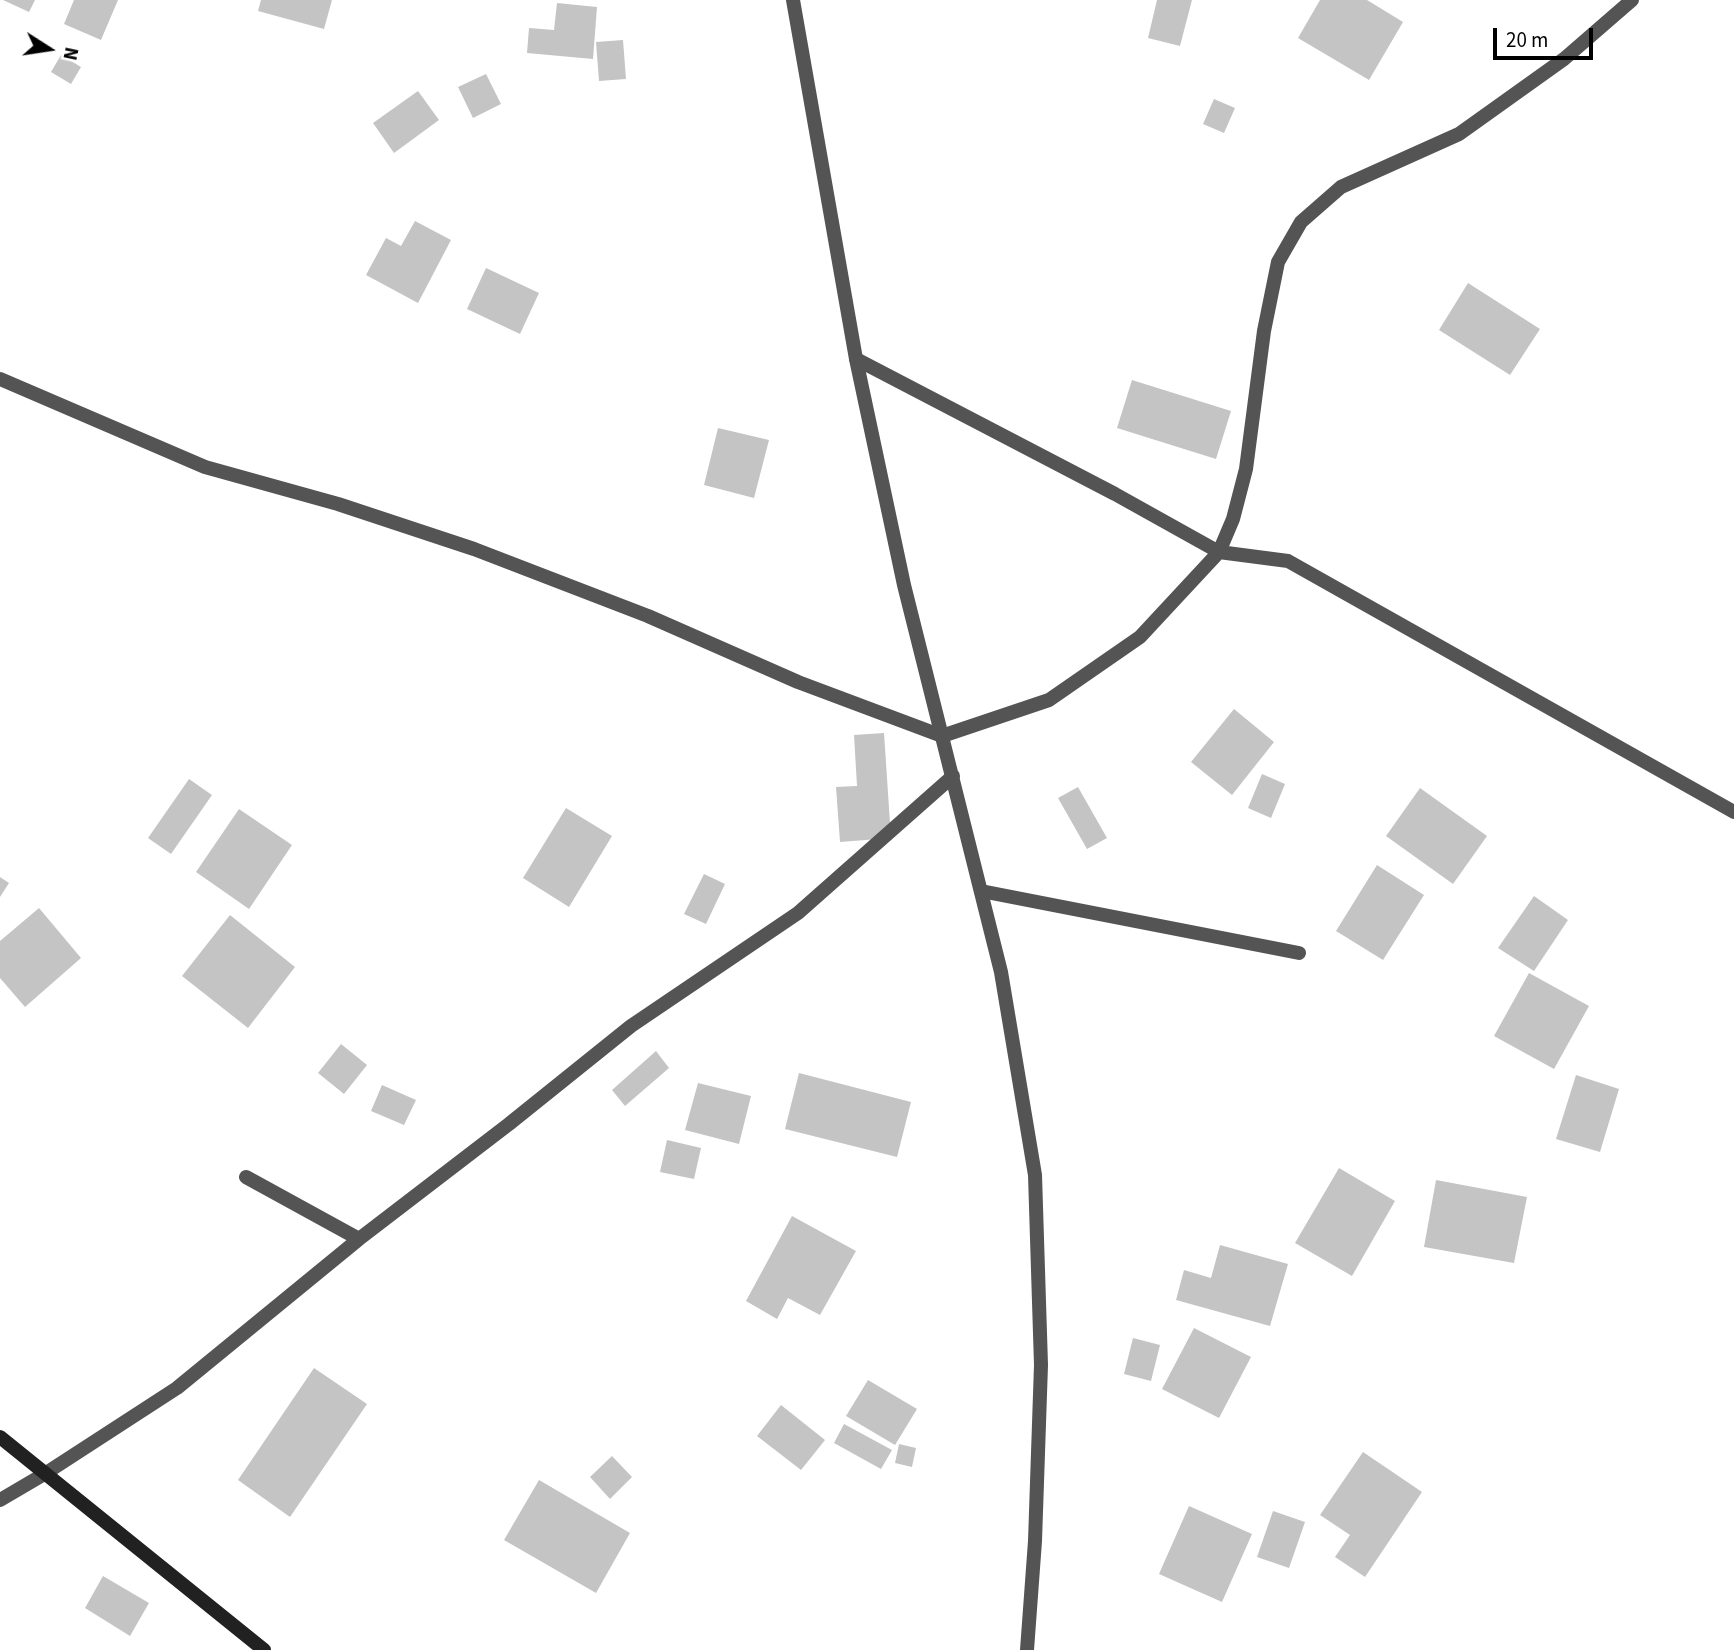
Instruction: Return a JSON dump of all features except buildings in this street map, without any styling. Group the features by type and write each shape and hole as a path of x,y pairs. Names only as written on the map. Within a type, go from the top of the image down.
{"main road":[{"path":"0,1437 264,1650"}],"street":[{"path":"793,0 856,359 904,585 1001,972 1035,1175 1041,1365 1035,1541 1027,1650"},
{"path":"0,379 205,467 338,504 474,549 648,616 798,682 942,736 1049,700 1140,637 1219,552 1233,519 1245,469 1264,331 1278,262 1301,222 1340,187 1459,134 1564,59 1632,0"},
{"path":"856,359 1115,494 1219,552 1288,561 1734,812"},
{"path":"0,1500 177,1388 359,1239 631,1026 798,913 953,776"},
{"path":"981,891 1299,953"},
{"path":"246,1177 359,1239"}]}
